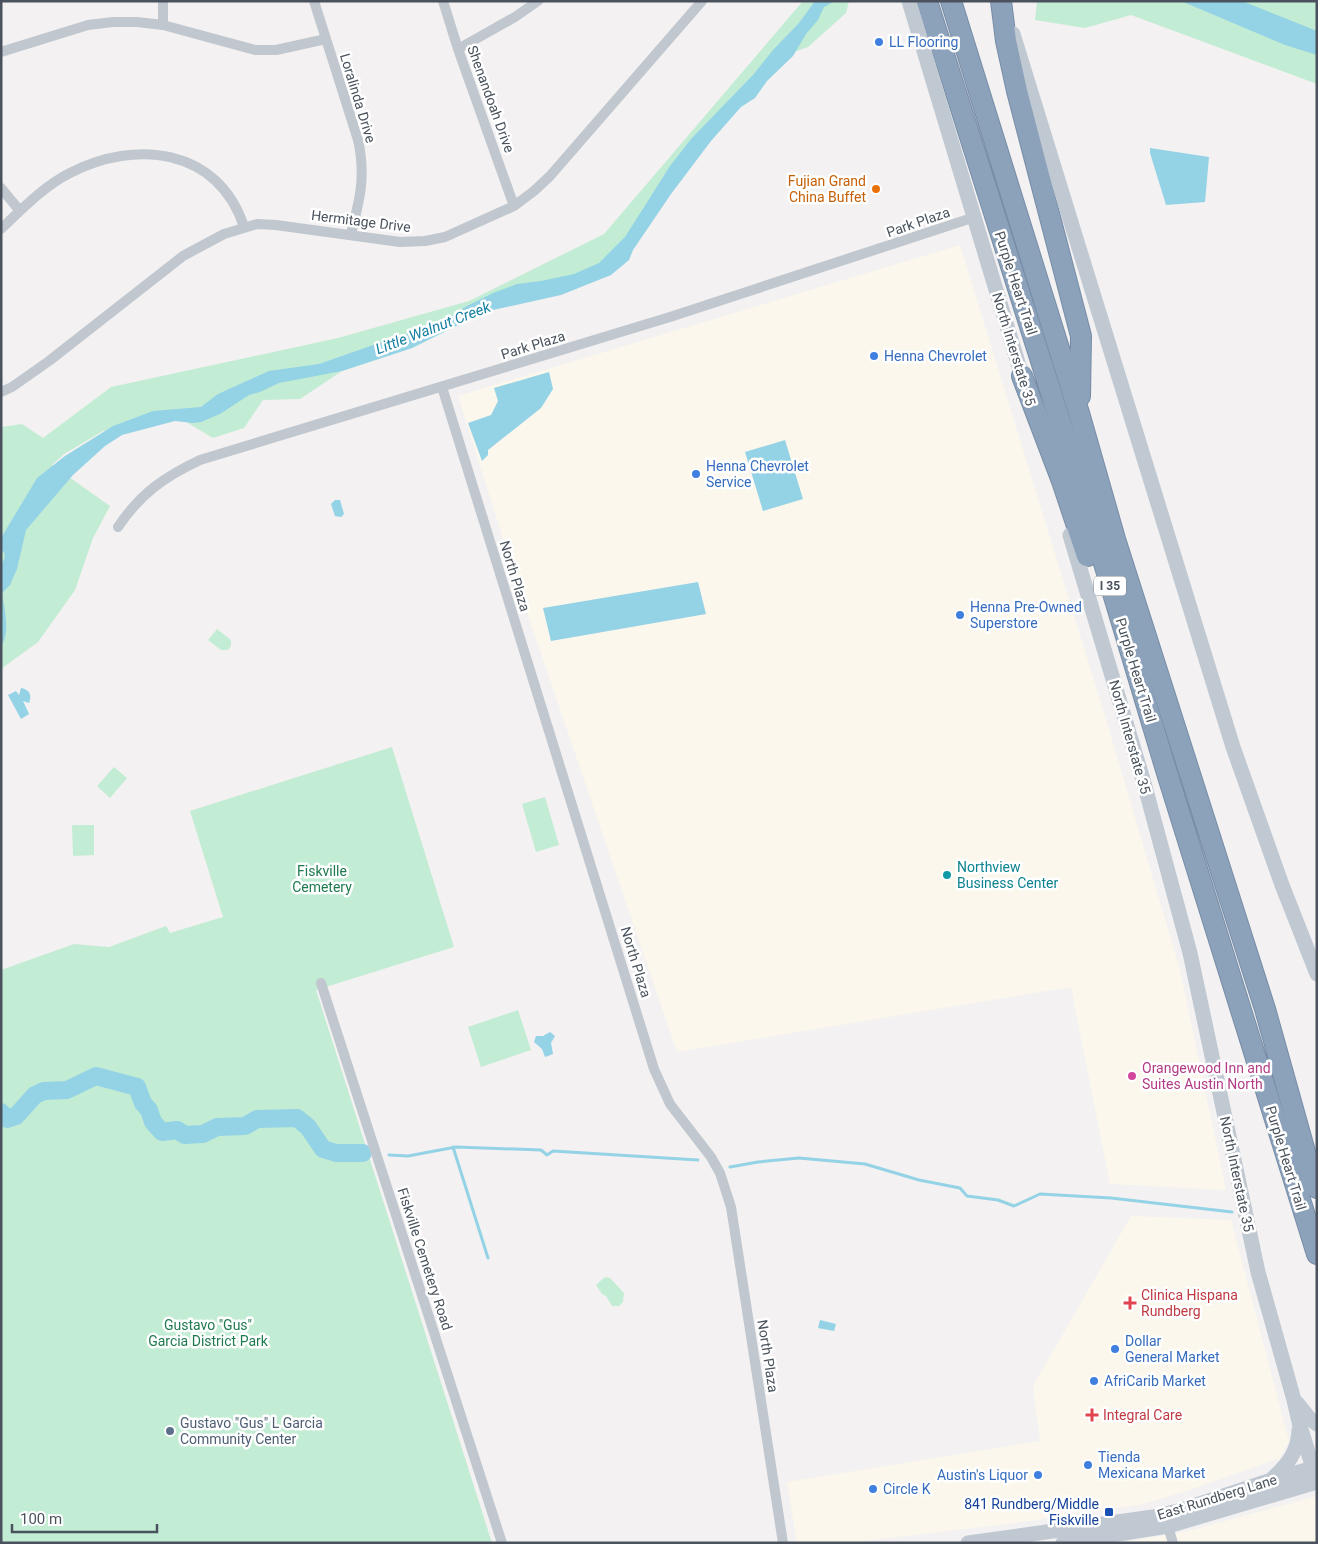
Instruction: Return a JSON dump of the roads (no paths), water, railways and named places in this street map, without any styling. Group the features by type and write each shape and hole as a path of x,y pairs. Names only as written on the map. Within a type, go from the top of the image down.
{"highway":[{"name":"Purple Heart Trail","path":"927,1 1085,500 1167,773 1317,1254"},
{"name":"Purple Heart Trail","path":"951,1 1079,413 1115,539 1265,1009 1309,1166 1317,1188"},
{"path":"1002,1 1006,41 1081,336 1079,413"},
{"path":"1022,376 1062,481 1141,720 1167,773"}],"main road":[{"name":"North Interstate 35","path":"909,1 1144,783 1190,953 1258,1272 1315,1475"},
{"path":"1002,1 1233,746 1282,885 1317,974"},
{"path":"1294,1400 1309,1418 1317,1424"},
{"path":"1271,1480 1286,1466 1293,1456 1299,1441 1300,1426"},
{"name":"East Rundberg Lane","path":"968,1543 1166,1520 1271,1480 1315,1475"},
{"name":"East Rundberg Lane","path":"1063,1543 1166,1520 1315,1475"}],"street":[{"path":"163,1 163,25"},
{"name":"Loralinda Drive","path":"314,1 358,140 362,160 362,180 350,234"},
{"name":"Shenandoah Drive","path":"443,1 458,49 514,206"},
{"path":"458,49 515,17 538,1"},
{"name":"Hermitage Drive","path":"1,392 12,387 49,361 183,256 224,234 257,224 350,234 400,242 425,241 445,237 514,206 550,176 702,1"},
{"path":"1,52 88,25 121,22 163,25 255,50 276,50 326,40"},
{"path":"1,229 45,190 68,174 88,165 114,157 157,154 181,159 200,168 214,179 238,210 244,227"},
{"path":"1,188 20,211"},
{"name":"Park Plaza","path":"118,528 155,485 174,472 200,460 679,314 975,217"},
{"name":"North Plaza","path":"442,387 654,1069 670,1104 711,1157 726,1189 731,1206 783,1543"},
{"name":"Fiskville Cemetery Road","path":"322,983 502,1543"},
{"path":"1166,1520 1173,1543"}],"water":[{"name":"Little Walnut Creek","path":"815,1 835,1 824,7 818,20 806,34 793,56 767,81 755,98 741,107 711,141 671,194 633,250 629,260 611,275 561,295 484,312 412,348 342,371 279,383 249,395 220,414 201,422 175,421 122,435 105,446 73,475 26,530 17,569 10,585 2,593 6,634 1,646 1,565 5,557 4,552 1,550 1,538 37,478 65,456 113,426 153,411 201,407 218,394 269,371 319,364 396,337 419,332 446,320 465,307 493,293 517,284 574,274 599,263 625,237 670,166 691,139 753,75 773,50 799,23"},
{"path":"1181,1 1242,1 1317,31 1317,55 1285,45"},
{"path":"1150,148 1209,157 1205,202 1166,205"},
{"path":"549,372 553,389 541,408 488,450 488,455 482,461 468,423 491,415 498,401 494,388"},
{"path":"785,440 803,499 763,511 745,452"},
{"path":"335,500 340,500 344,514 341,517 335,516 331,504"},
{"path":"698,582 706,614 551,641 543,608"},
{"path":"21,688 30,693 30,698 29,703 23,701 29,714 21,719 8,695 16,691 19,695"},
{"path":"550,1032 555,1036 551,1043 553,1054 545,1057 542,1049 534,1042 536,1036 543,1036"},
{"path":"820,1320 836,1324 834,1331 818,1328"}],"waterway":[{"path":"1,1112 7,1119 16,1116 35,1095 44,1091 67,1090 96,1076 137,1087 153,1122 162,1132 177,1130 185,1135 203,1134 217,1127 245,1126 257,1119 297,1118 308,1127 323,1149 336,1153 363,1153"},
{"path":"453,1147 488,1258"},
{"path":"389,1155 408,1156 456,1147 541,1150 547,1155 553,1151 698,1160"},
{"path":"730,1167 799,1158 865,1164 919,1180 960,1188 967,1196 998,1200 1014,1206 1040,1194 1111,1198 1232,1212"}],"place":[{"name":"LL Flooring","path":"879,42"},
{"name":"Fujian Grand China Buffet","path":"876,189"},
{"name":"Henna Chevrolet","path":"874,356"},
{"name":"Henna Chevrolet Service","path":"696,474"},
{"name":"Henna Pre-Owned Superstore","path":"960,615"},
{"name":"Northview Business Center","path":"947,875"},
{"name":"Orangewood Inn and Suites Austin North","path":"1132,1076"},
{"name":"Clinica Hispana Rundberg","path":"1130,1303"},
{"name":"Dollar General Market","path":"1115,1349"},
{"name":"AfriCarib Market","path":"1094,1381"},
{"name":"Integral Care","path":"1092,1415"},
{"name":"Gustavo \"Gus\" L Garcia Community Center","path":"170,1431"},
{"name":"Tienda Mexicana Market","path":"1088,1465"},
{"name":"Austin's Liquor","path":"1038,1475"},
{"name":"Circle K","path":"873,1489"},
{"name":"841 Rundberg/Middle Fiskville","path":"1109,1512"}],"park label":[{"name":"Fiskville Cemetery","path":"322,880"},
{"name":"Gustavo \"Gus\" Garcia District Park","path":"208,1334"}]}
